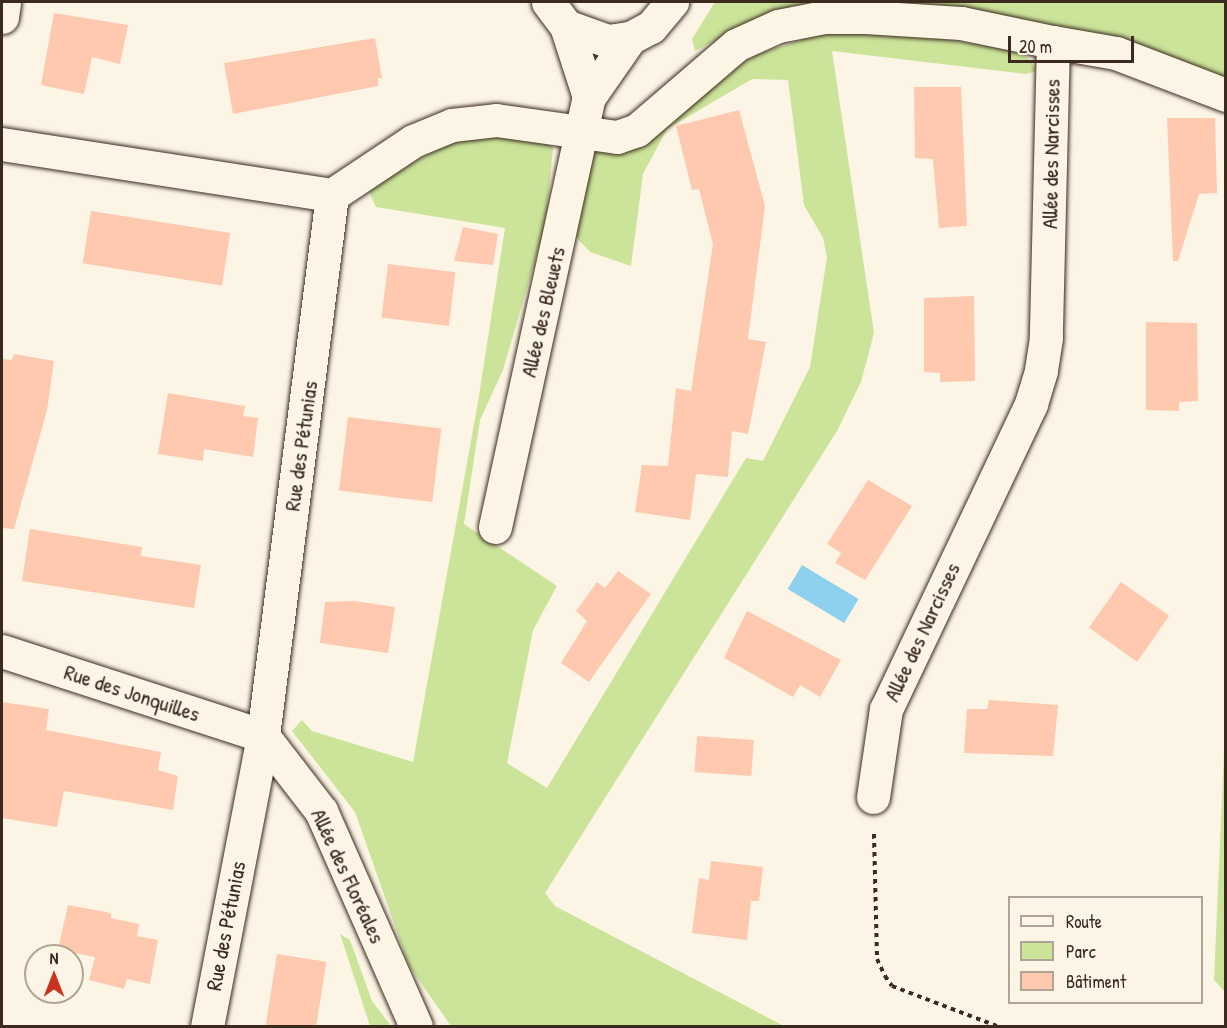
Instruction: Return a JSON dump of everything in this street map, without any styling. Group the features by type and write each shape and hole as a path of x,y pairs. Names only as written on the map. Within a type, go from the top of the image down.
{"street":[{"path":"2,17 4,2"},
{"path":"557,14 608,41 630,38 651,27 672,2"},
{"name":"Allée des Bleuets","path":"557,14 590,97"},
{"path":"2,144 332,195 413,141 452,125 496,120 583,135 617,137 637,130 736,45 778,26 812,19 865,17 962,23 1116,53 1226,95"},
{"name":"Allée des Bleuets","path":"495,527 590,97 630,38"},
{"name":"Allée des Narcisses","path":"873,797 886,709 1030,404 1041,371 1046,338 1053,42"},
{"name":"Rue des Pétunias","path":"207,1026 263,736 332,195"},
{"name":"Rue des Jonquilles","path":"2,651 263,736"},
{"name":"Allée des Floréales","path":"263,736 321,811 416,1026"}],"path":[{"path":"873,797 877,959 885,976 892,986 997,1026"}],"green space":[{"path":"715,2 813,2 770,12 695,51 692,39"},
{"path":"834,2 1225,2 1225,86"},
{"path":"828,31 895,31 1011,50 1028,58 1037,71 1026,74 832,51 874,333 861,382 837,431 545,893 555,906 784,1026 451,1026 409,966 355,812 292,731 302,720 312,731 413,762 478,402 505,228 376,207 368,189 445,144 478,136 542,140 553,148 546,223 503,370 480,420 464,524 557,586 533,630 507,763 547,788 746,458 763,461 810,367 827,257 823,238 804,205 788,80 752,79 667,129 643,174 631,266 590,252 577,238 573,225 590,153 642,147 717,80 755,55"},
{"path":"1225,728 1226,992 1214,980"},
{"path":"340,934 350,940 372,1001 391,1026 370,1026"}],"water":[{"path":"802,565 859,599 844,623 788,589"}],"building":[{"path":"54,13 128,25 120,64 92,57 84,94 41,85"},
{"path":"375,38 382,78 378,78 378,86 233,114 224,63"},
{"path":"914,87 961,87 967,226 939,228 933,159 915,158"},
{"path":"739,110 765,206 748,339 766,342 748,434 732,431 728,477 696,474 690,520 635,512 642,465 668,466 676,388 691,391 713,244 699,189 692,190 676,126"},
{"path":"1167,118 1215,118 1217,193 1199,194 1178,261 1173,261"},
{"path":"91,211 230,233 222,285 83,263"},
{"path":"463,227 498,234 493,265 454,261"},
{"path":"388,264 455,272 449,326 381,318"},
{"path":"974,296 975,381 940,382 940,373 924,372 924,298"},
{"path":"1146,322 1197,323 1198,401 1179,402 1179,411 1146,410"},
{"path":"14,354 54,361 47,410 14,529 2,528 2,359 12,360"},
{"path":"168,393 245,406 243,416 258,418 253,457 204,449 203,461 158,454"},
{"path":"348,417 441,428 432,502 339,490"},
{"path":"868,480 912,506 865,580 835,563 841,553 827,544"},
{"path":"30,529 142,547 141,556 201,565 194,608 22,581"},
{"path":"618,571 651,594 589,682 561,663 587,621 576,611 597,582 605,588"},
{"path":"1121,582 1169,616 1137,662 1089,628"},
{"path":"354,601 395,607 388,653 320,643 325,602"},
{"path":"747,611 841,660 820,697 800,685 793,697 724,658"},
{"path":"989,700 1058,705 1053,756 964,753 967,709 987,709"},
{"path":"2,702 49,709 46,730 161,752 158,770 178,776 173,810 64,791 57,827 2,818"},
{"path":"697,736 754,740 751,776 694,772"},
{"path":"711,861 763,867 759,901 751,901 747,940 692,933 699,878 709,880"},
{"path":"68,905 111,913 111,918 139,924 137,936 158,940 150,984 127,979 124,989 89,980 95,957 84,955 84,944 59,944"},
{"path":"277,954 326,962 316,1026 266,1026"}]}
